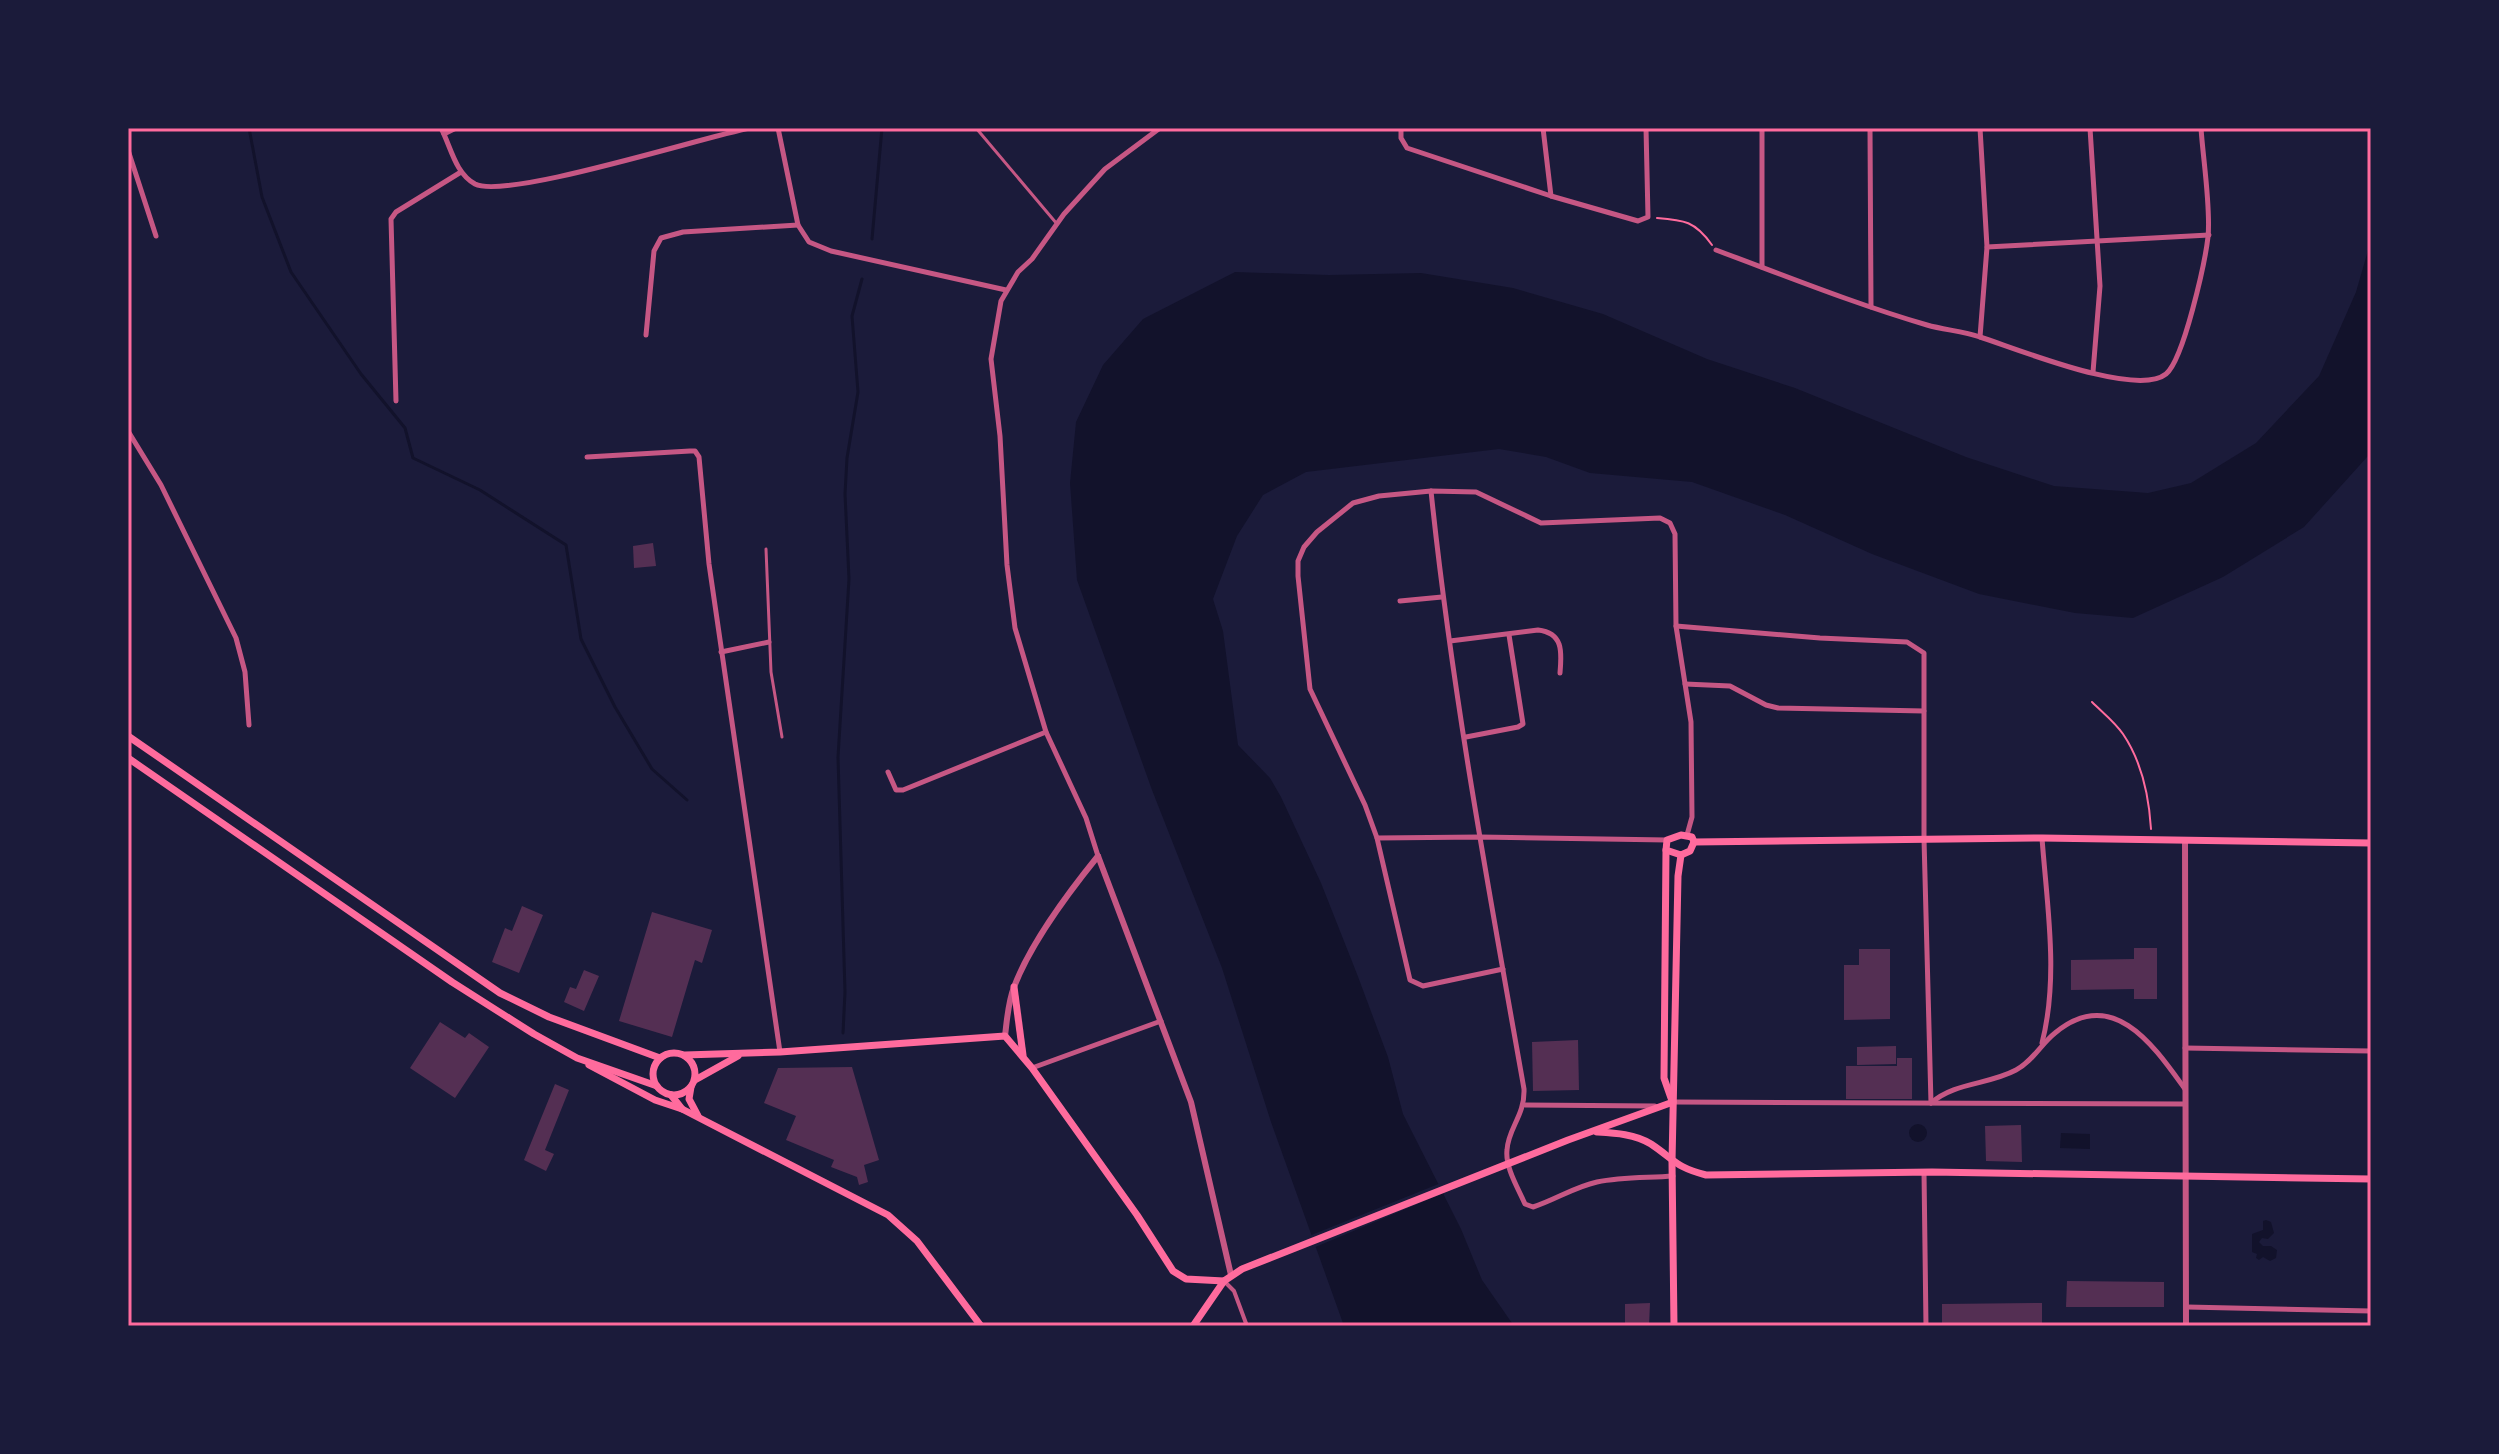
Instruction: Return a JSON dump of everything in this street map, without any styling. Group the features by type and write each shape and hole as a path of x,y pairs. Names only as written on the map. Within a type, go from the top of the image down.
{"main road":[{"path":"128,736 500,993 549,1017 660,1058"},
{"path":"128,758 452,982 534,1034 628,1087 700,1117 888,1215 917,1241 981,1326"},
{"path":"1673,1102 1664,1078 1667,840 1687,835 1694,842 2042,838 2371,843"},
{"path":"1666,850 1681,855 1690,851 1694,842"},
{"path":"1674,1326 1672,1162 1681,855"},
{"path":"1014,987 1023,1057"},
{"path":"657,1086 653,1073 660,1058 672,1052 685,1055 744,1054 1005,1036 1032,1068 1173,1271 1186,1279 1227,1278"},
{"path":"671,1095 682,1094 693,1084 744,1054"},
{"path":"685,1055 694,1065 689,1099 700,1117"},
{"path":"577,1058 657,1086 671,1095 682,1109"},
{"path":"1193,1326 1227,1278 1242,1269 1568,1140 1673,1102"},
{"path":"1595,1131 1643,1140 1672,1162 1706,1175 1924,1172 2371,1179"}],"street":[{"path":"456,128 443,131 461,172 478,185 499,188 556,178 750,128"},
{"path":"778,128 798,225 809,242 823,248 1006,290"},
{"path":"1160,128 1105,169 1006,290 997,316 991,359 1015,628 1046,732 1086,818 1191,1102 1227,1278 1247,1326"},
{"path":"1401,128 1401,138 1407,148 1638,221 1648,217 1646,128"},
{"path":"1543,128 1551,196"},
{"path":"1762,128 1762,267"},
{"path":"1870,128 1871,307"},
{"path":"1980,128 1987,247 1980,337"},
{"path":"2090,128 2100,286 2093,372"},
{"path":"1716,250 1871,307 1930,326 1980,337 2061,366 2158,379 2170,370 2180,352 2209,235 2201,128"},
{"path":"128,150 156,236"},
{"path":"396,401 391,219 396,212 461,172"},
{"path":"646,335 654,251 661,238 683,232 798,225"},
{"path":"1987,247 2209,235"},
{"path":"128,431 161,485 236,638 245,672 249,725"},
{"path":"587,457 690,451 695,451 699,457 709,564 780,1052"},
{"path":"1431,491 1442,597 1525,1105 1506,1153 1517,1186 1528,1206 1542,1204 1597,1182 1673,1176"},
{"path":"1503,969 1418,986 1408,976 1377,838 1365,805 1310,689 1299,600 1298,561 1304,547 1317,532 1353,503 1379,496 1431,491 1476,492 1541,523 1660,518 1670,523 1675,534 1676,626 1691,722 1692,817 1687,835"},
{"path":"1400,601 1442,597"},
{"path":"1676,626 1907,642 1924,653 1924,839 1931,1103"},
{"path":"1450,641 1538,630 1556,636 1560,642 1560,673"},
{"path":"1466,737 1521,726 1523,721 1509,635"},
{"path":"721,652 769,642"},
{"path":"1685,684 1730,686 1778,708 1924,711"},
{"path":"888,772 899,791 1046,732"},
{"path":"1377,838 1667,840"},
{"path":"2042,838 2051,960 2050,1013 2042,1044"},
{"path":"2185,840 2186,1326"},
{"path":"1005,1036 1014,987 1054,915 1098,856"},
{"path":"1931,1103 1948,1090 2019,1069 2063,1026 2092,1015 2108,1017 2141,1033 2186,1090"},
{"path":"1032,1068 1161,1021"},
{"path":"2184,1048 2371,1051"},
{"path":"1673,1102 2185,1104"},
{"path":"1525,1105 1656,1106"},
{"path":"1924,1172 1926,1326"},
{"path":"2187,1307 2371,1311"}],"lane":[{"path":"976,128 1057,224"},
{"path":"766,549 772,681 782,737"}],"path":[{"path":"1648,217 1686,221 1702,231 1716,250"},
{"path":"2092,702 2122,733 2140,767 2149,801 2152,839"}],"shaded area":[{"path":"2371,240 2371,451 2368,456 2304,527 2223,577 2133,618 2075,613 1979,594 1872,554 1785,515 1692,482 1590,473 1546,457 1499,449 1306,472 1263,495 1237,536 1213,599 1223,631 1238,745 1270,778 1281,797 1321,883 1357,974 1388,1057 1403,1114 1461,1229 1482,1280 1514,1326 1344,1326 1271,1122 1222,968 1152,790 1077,580 1070,483 1076,422 1103,365 1143,319 1235,272 1329,275 1421,273 1513,288 1603,314 1707,359 1795,388 1966,457 2054,486 2148,493 2191,483 2256,443 2319,376 2356,292"},
{"path":"1918,1124 1927,1133 1918,1142 1909,1133"},
{"path":"2061,1133 2090,1134 2090,1149 2060,1148"},
{"path":"2263,1221 2271,1222 2274,1233 2259,1242 2277,1250 2276,1258 2270,1261 2263,1257 2259,1260 2257,1254 2252,1252 2252,1234 2263,1230"}],"pier":[{"path":"1441,1183 1446,1192 1313,1248 1309,1236"}],"building":[{"path":"653,543 656,566 634,568 633,546"},
{"path":"522,906 543,915 519,973 492,962 505,928 512,931"},
{"path":"652,912 712,930 702,963 695,960 672,1037 619,1021"},
{"path":"2134,948 2157,948 2157,999 2134,999 2134,989 2071,990 2071,960 2134,959"},
{"path":"1859,949 1890,949 1890,1019 1844,1020 1844,965 1859,965"},
{"path":"584,970 599,976 584,1011 564,1002 570,987 576,989"},
{"path":"440,1022 465,1038 469,1033 489,1047 455,1098 410,1068"},
{"path":"1578,1040 1579,1090 1533,1091 1532,1042"},
{"path":"1896,1046 1896,1064 1857,1065 1857,1047"},
{"path":"1897,1058 1912,1058 1912,1099 1846,1099 1846,1066 1897,1066"},
{"path":"852,1067 879,1160 864,1165 868,1182 859,1185 857,1177 831,1167 834,1160 786,1140 796,1116 764,1103 778,1068"},
{"path":"555,1084 569,1090 545,1150 554,1154 546,1171 524,1160"},
{"path":"2021,1125 2022,1162 1986,1161 1985,1126"},
{"path":"2067,1281 2164,1282 2164,1307 2066,1307"},
{"path":"1650,1303 1649,1326 1625,1326 1625,1304"},
{"path":"2042,1303 2042,1326 1942,1326 1942,1304"}],"waterway":[{"path":"249,128 262,197 291,272 361,374 405,428 413,458 480,490 566,545 581,639 615,707 652,769 687,800"},
{"path":"872,239 882,128"},
{"path":"843,1033 845,992 838,757 849,579 845,494 847,458 858,392 852,316 862,279"}]}
